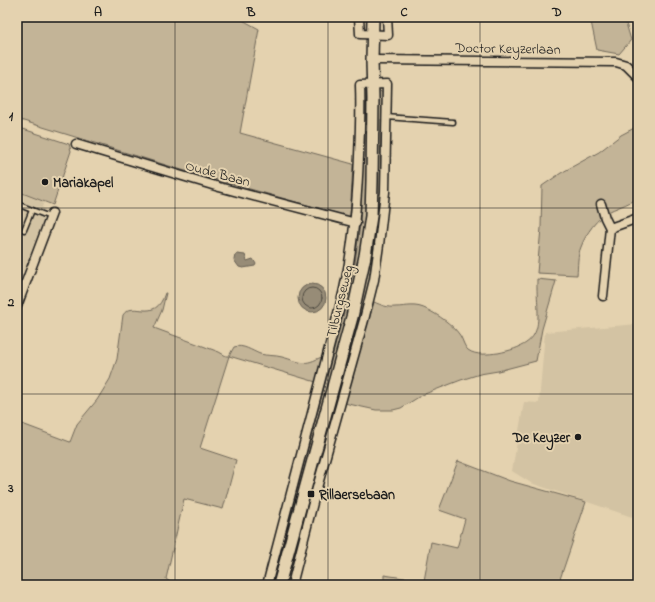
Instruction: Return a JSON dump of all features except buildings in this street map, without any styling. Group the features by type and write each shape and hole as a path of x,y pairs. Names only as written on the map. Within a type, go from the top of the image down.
{"street":[{"path":"359,17 360,34 388,35 387,17"},
{"name":"Tilburgseweg","path":"279,585 352,317 365,256 372,204 373,17"},
{"name":"Doctor Keyzerlaan","path":"372,60 411,59 616,62 626,65 638,77"},
{"name":"Tilburgseweg","path":"267,585 346,286 351,261 356,223 360,128 360,85 387,84 384,205 374,280 366,315 319,481 292,585"},
{"name":"Oude Baan","path":"76,144 205,183 356,223"},
{"path":"601,204 604,218 610,228 603,296"},
{"path":"17,306 51,215"},
{"path":"610,228 638,218"}],"lane":[{"path":"386,117 453,122"},
{"path":"17,204 51,215"},
{"path":"24,230 32,210"}],"shaded area":[{"path":"17,17 237,17 259,29 240,133 353,164 350,217 182,170 17,119"},
{"path":"590,17 624,17 631,40 619,54 597,50"},
{"path":"367,90 367,195 363,240 350,305 298,493 296,492 346,305 355,263 360,225 365,113 363,113 364,92"},
{"path":"378,90 383,93 383,118 381,119 380,204 371,268 367,291 314,483 311,482 357,314 370,259 378,122"},
{"path":"638,126 638,196 629,203 605,214 592,226 580,250 577,275 537,273 541,228 542,186 561,173 599,152 621,135"},
{"path":"17,127 69,144 71,151 53,205 17,191"},
{"path":"17,192 44,202 42,207 47,211 17,287"},
{"path":"537,279 556,281 542,329 536,361 461,380 422,395 401,408 393,410 376,410 344,403 374,302 390,307 411,306 423,308 449,323 456,330 465,346 471,352 479,354 498,353 515,349 526,343 533,336 537,328 538,318"},
{"path":"165,293 162,310 154,328 229,356 200,448 236,460 223,509 184,499 166,579 174,585 17,585 17,422 70,442 77,424 97,400 110,379 117,359 123,315 132,309 150,310 156,308 161,302"},
{"name":"De Keyzer","path":"638,324 638,519 531,483 512,471 524,402 539,403 545,332"},
{"path":"241,346 260,354 279,356 298,362 311,362 323,356 316,382 229,356 234,347"},
{"path":"458,461 510,481 586,502 558,585 384,585 384,575 424,581 431,542 457,548 465,519 439,510"},
{"path":"295,494 298,495 281,558 278,557"},
{"path":"306,504 310,505 309,508 307,508 293,560 291,560"}],"water":[{"path":"235,255 245,255 247,261 253,259 256,264 255,266 243,268 239,267 234,260"},
{"path":"312,284 322,288 326,298 322,308 312,312 302,308 298,298 302,288"}],"place":[{"name":"Mariakapel","path":"45,182"},
{"name":"De Keyzer","path":"578,437"},
{"name":"Rillaersebaan","path":"311,494"}]}
